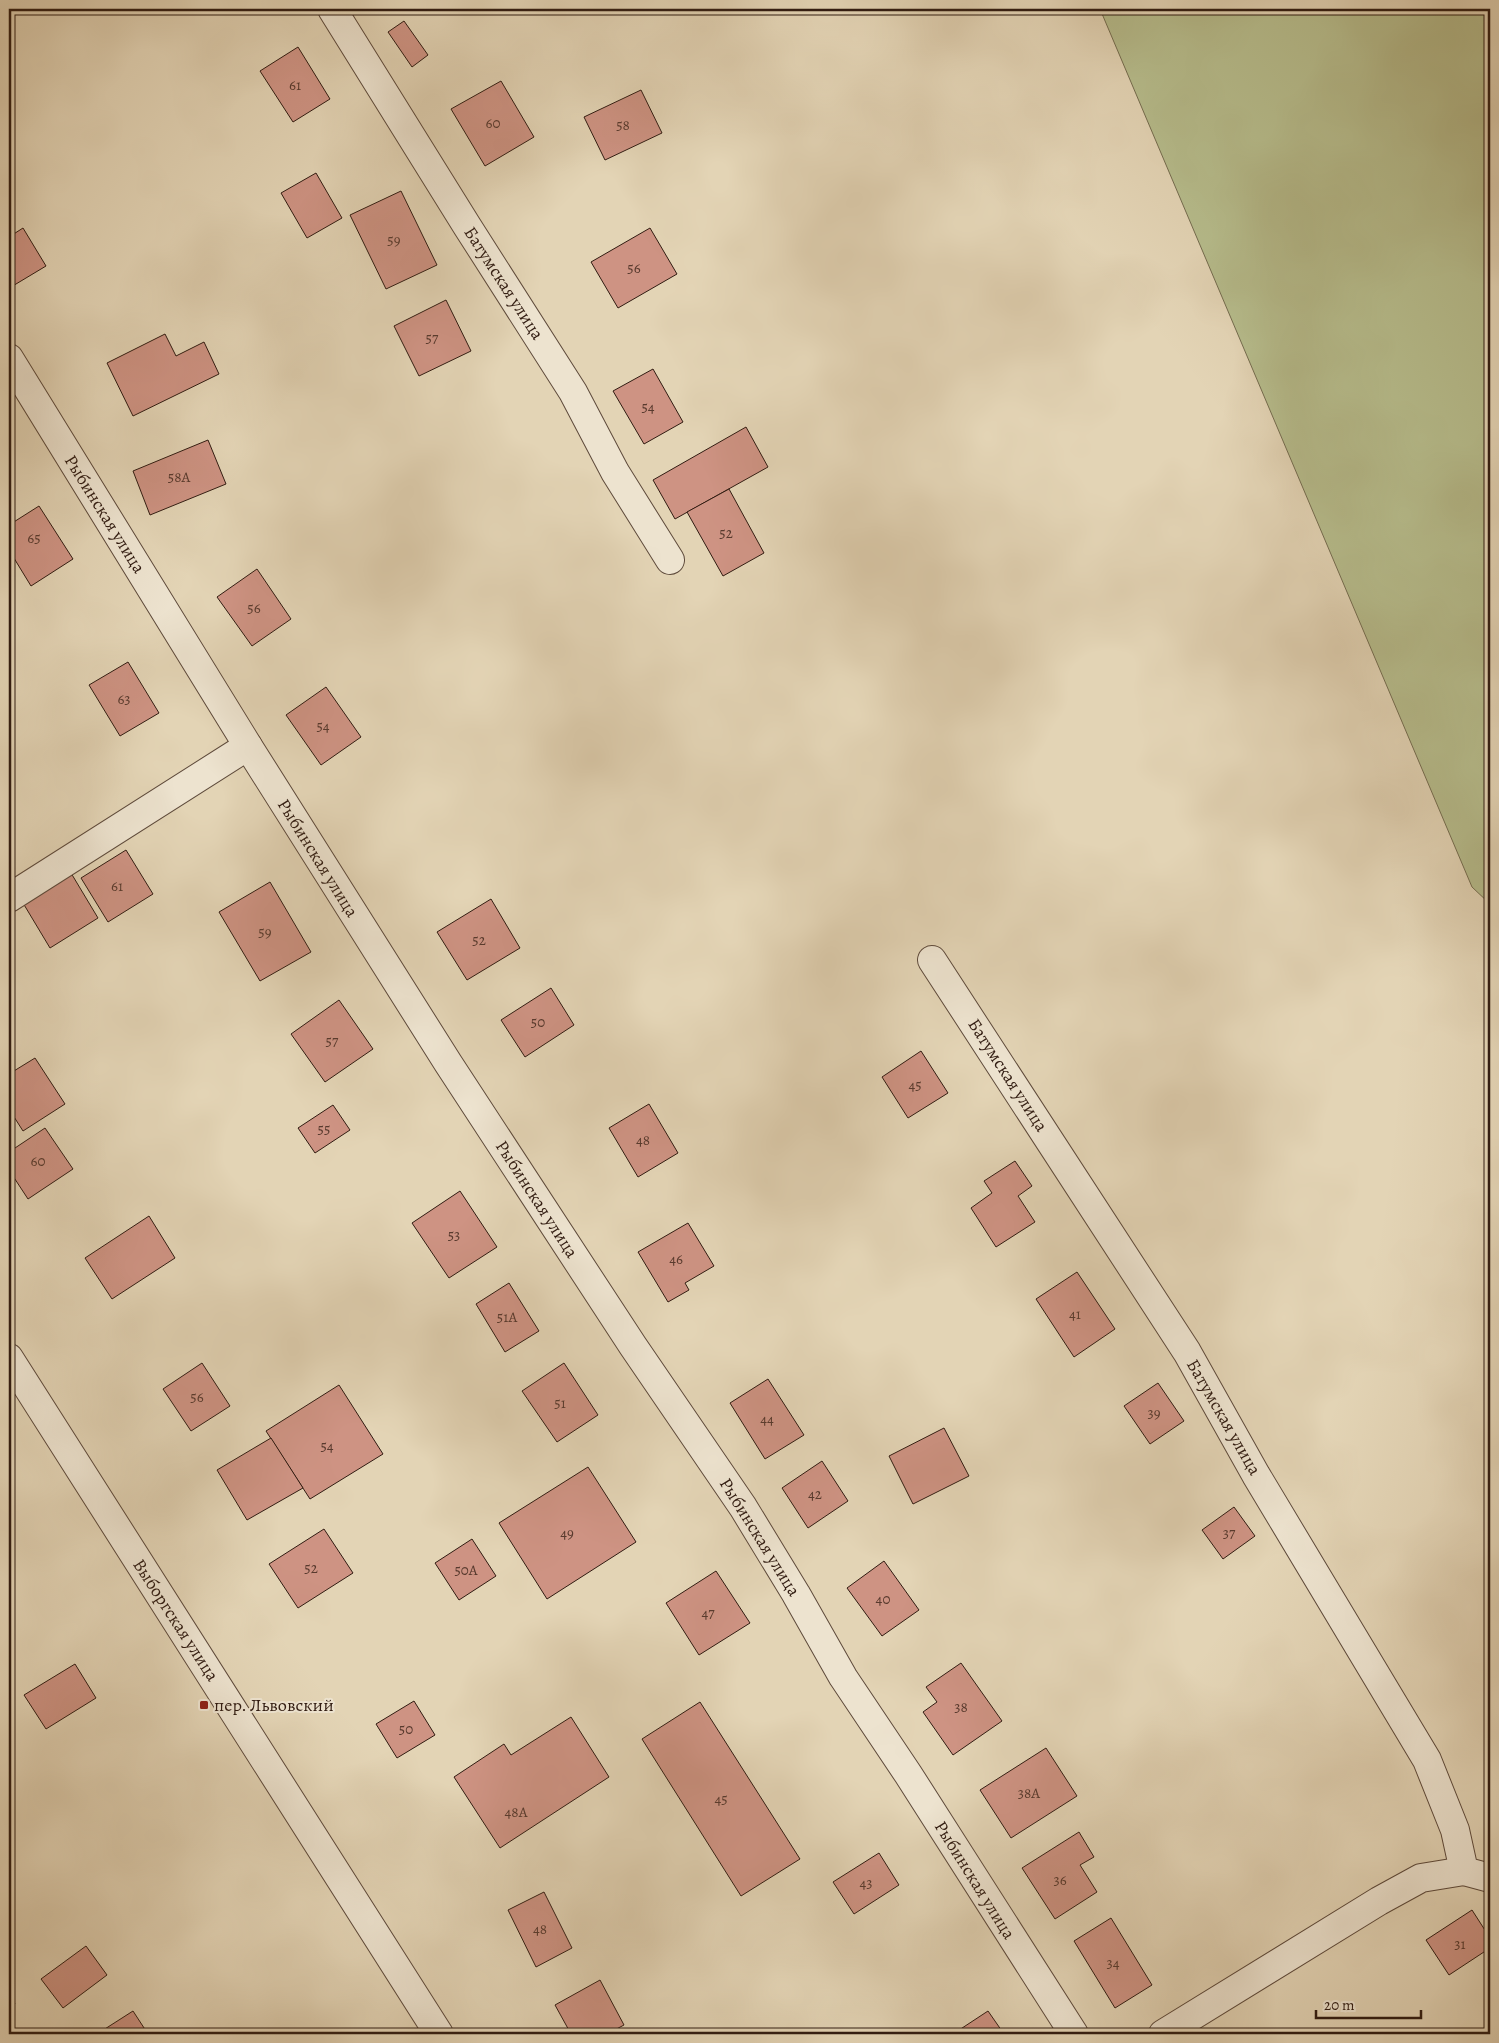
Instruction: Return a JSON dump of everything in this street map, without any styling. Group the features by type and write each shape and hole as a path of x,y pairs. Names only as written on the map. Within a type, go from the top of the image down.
{"street":[{"name":"Батумская улица","path":"332,9 573,392 615,472 670,560"},
{"name":"Рыбинская улица","path":"9,358 248,746 448,1063 633,1346 743,1507 796,1594 843,1677 908,1774 1074,2034"},
{"path":"9,898 248,746"},
{"name":"Батумская улица","path":"932,960 1187,1352 1256,1475 1426,1760 1452,1823 1464,1871"},
{"name":"Выборгская улица","path":"9,1358 439,2034"},
{"path":"1163,2034 1379,1901 1421,1878 1464,1871 1490,1878"}],"green space":[{"path":"1100,9 1490,9 1490,904 1472,887"}],"building":[{"path":"404,21 428,55 412,67 388,32"},
{"path":"298,47 330,99 293,122 260,71"},
{"path":"501,81 534,137 485,166 451,109"},
{"path":"641,90 662,133 605,160 584,117"},
{"path":"316,173 342,218 307,238 281,193"},
{"path":"401,191 437,265 386,289 350,215"},
{"path":"23,228 46,266 11,287 9,283 9,237"},
{"path":"650,228 677,274 618,308 591,262"},
{"path":"446,300 471,351 419,376 394,326"},
{"path":"165,334 176,356 204,342 219,374 133,416 107,363"},
{"path":"653,369 683,422 644,444 613,391"},
{"path":"746,427 768,467 675,519 653,480"},
{"path":"208,440 226,484 150,515 133,471"},
{"path":"729,489 764,553 723,576 687,512"},
{"path":"39,506 73,559 31,586 9,550 9,525"},
{"path":"257,569 291,619 252,646 217,597"},
{"path":"128,662 159,713 120,736 89,685"},
{"path":"326,687 361,737 321,765 286,715"},
{"path":"126,850 153,894 108,922 81,878"},
{"path":"71,873 98,918 50,948 23,903"},
{"path":"270,882 311,952 260,981 219,912"},
{"path":"491,899 520,948 467,980 437,932"},
{"path":"551,988 574,1025 525,1057 501,1020"},
{"path":"339,1000 373,1049 325,1082 291,1034"},
{"path":"921,1051 948,1093 908,1118 882,1077"},
{"path":"35,1058 65,1104 23,1131 9,1109 9,1074"},
{"path":"649,1104 678,1153 638,1177 609,1128"},
{"path":"333,1105 350,1130 315,1153 298,1128"},
{"path":"45,1128 73,1169 28,1199 9,1170 9,1152"},
{"path":"1015,1161 1032,1186 1018,1196 1035,1222 996,1247 971,1208 992,1193 984,1181"},
{"path":"460,1191 497,1247 449,1278 412,1223"},
{"path":"149,1216 175,1258 112,1299 85,1258"},
{"path":"688,1223 714,1266 685,1283 689,1290 668,1302 638,1252"},
{"path":"1077,1272 1115,1329 1074,1357 1036,1299"},
{"path":"509,1283 539,1331 505,1352 476,1304"},
{"path":"202,1363 230,1406 191,1431 163,1389"},
{"path":"564,1363 598,1415 557,1442 522,1391"},
{"path":"768,1379 804,1435 765,1459 730,1403"},
{"path":"1158,1383 1184,1421 1150,1444 1124,1406"},
{"path":"339,1385 383,1454 310,1499 266,1431"},
{"path":"944,1428 969,1476 913,1504 889,1456"},
{"path":"271,1438 303,1488 247,1520 217,1470"},
{"path":"822,1461 848,1501 808,1528 782,1488"},
{"path":"588,1467 636,1542 547,1599 499,1523"},
{"path":"1234,1507 1255,1536 1223,1559 1202,1530"},
{"path":"324,1529 353,1573 298,1608 269,1564"},
{"path":"472,1539 496,1576 459,1600 435,1563"},
{"path":"884,1561 919,1610 882,1636 847,1588"},
{"path":"716,1571 750,1623 699,1655 666,1603"},
{"path":"961,1663 1002,1721 953,1755 923,1712 937,1702 926,1687"},
{"path":"75,1664 96,1698 46,1729 24,1695"},
{"path":"414,1701 435,1735 397,1758 376,1724"},
{"path":"700,1702 800,1859 741,1896 642,1739"},
{"path":"571,1717 609,1777 500,1848 454,1777 504,1744 511,1755"},
{"path":"9,1734 12,1777 9,1779"},
{"path":"1046,1748 1077,1796 1011,1838 980,1790"},
{"path":"1079,1832 1094,1857 1080,1865 1097,1892 1055,1919 1022,1868"},
{"path":"879,1853 899,1885 854,1914 833,1882"},
{"path":"544,1892 572,1948 536,1967 508,1910"},
{"path":"1472,1910 1490,1938 1490,1948 1449,1975 1426,1940"},
{"path":"1111,1918 1152,1985 1115,2008 1074,1941"},
{"path":"86,1946 107,1975 63,2008 41,1979"},
{"path":"600,1980 624,2025 607,2034 571,2034 555,2005"},
{"path":"9,1994 15,2004 9,2009"},
{"path":"133,2011 148,2034 97,2034"},
{"path":"988,2011 1004,2034 953,2034"}],"place":[{"name":"пер. Львовский","path":"204,1705"}]}
